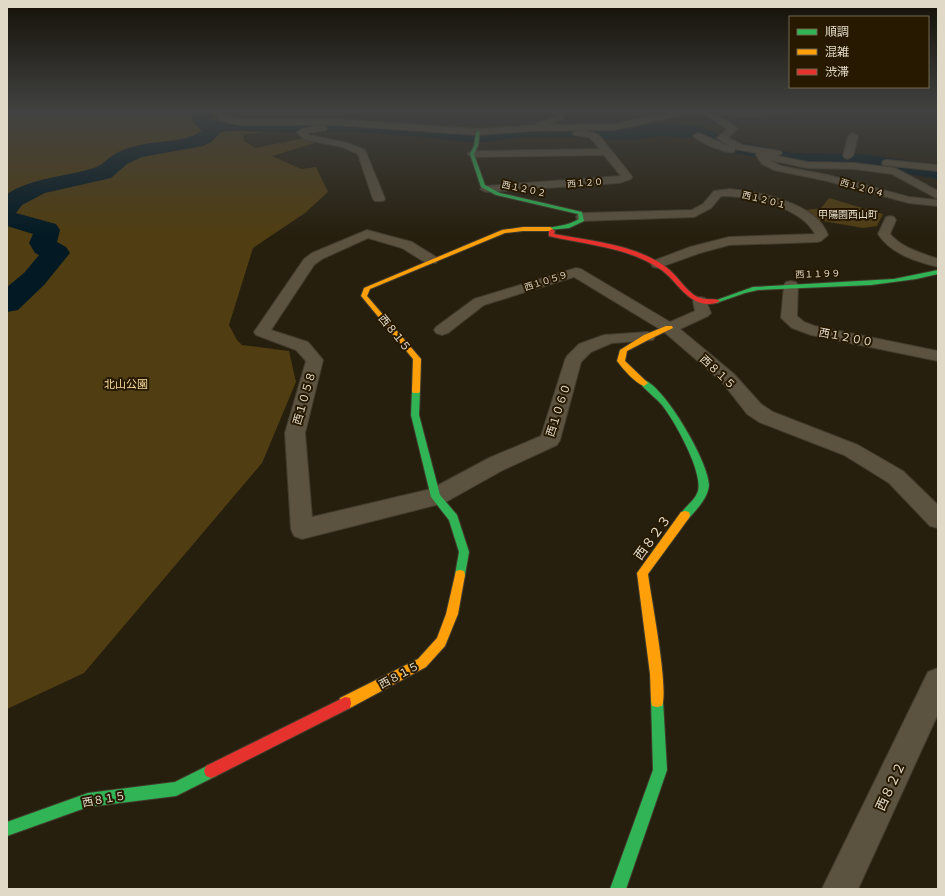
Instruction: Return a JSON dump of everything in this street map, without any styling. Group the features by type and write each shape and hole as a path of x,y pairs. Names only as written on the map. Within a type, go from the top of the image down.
{"street":[{"path":"362,152 379,199"},
{"path":"472,154 607,152"},
{"name":"西１２０","path":"486,189 619,180 627,177 607,152"},
{"path":"741,152 761,155"},
{"path":"770,152 800,157 841,158 848,156 910,166 938,168"},
{"path":"848,156 849,152"},
{"name":"西１２０２","path":"472,154 480,183 486,189 498,194 568,208 580,213 582,217"},
{"name":"西１２０４","path":"761,155 807,165 854,166 895,172 938,196"},
{"name":"西１２０４","path":"761,155 766,162 778,168 828,178 909,200 938,203"},
{"name":"西１２０１","path":"582,217 694,213 708,206 718,193 728,192 786,204 802,212 821,232 822,235 817,238 729,241 695,250 658,264"},
{"path":"552,231 578,223 582,220 582,217"},
{"path":"890,220 884,234 887,239 899,248 938,263"},
{"name":"西８１５","path":"7,829 88,800 176,789 422,663 441,642 452,614 464,552 453,518 436,497 415,415 417,359 364,296 367,288 431,260 504,231 523,229 552,231 551,235 634,254 666,269 692,296 700,302"},
{"name":"西１０５８","path":"431,260 407,245 367,234 317,256 309,262 262,332 302,346 315,360 295,433 302,529 436,497"},
{"name":"西１０５９","path":"442,330 479,302 576,272 669,328"},
{"name":"西１１９９","path":"700,302 714,302 750,289 791,285 881,282 915,278 938,272"},
{"name":"西１２００","path":"791,285 789,318 798,325 811,330 938,356"},
{"path":"669,328 703,313 700,302"},
{"name":"西８１５","path":"669,328 728,378 754,409 766,416 850,450 896,477 938,519"},
{"name":"西８２３","path":"618,889 660,770 656,674 642,573 676,524 701,497 704,484 700,466 669,409 652,389 634,375 621,361 624,350 647,337 669,328"},
{"name":"西１０６０","path":"436,497 496,464 550,440 573,360 585,348 610,338 647,337"},
{"name":"西８２２","path":"840,889 938,682"}],"green space":[{"name":"北山公園","path":"7,152 286,152 272,156 301,169 316,167 328,192 305,213 253,248 229,325 237,340 242,345 289,351 296,382 262,463 84,673 7,709"},
{"path":"829,198 883,214 877,226 863,228 817,220 806,210 821,208"}],"waterway":[{"path":"7,208 14,200 24,193 51,184 103,173 120,160 139,152"},
{"path":"762,152 793,159 863,160 938,172"},
{"path":"7,218 47,230 43,243 45,247 56,253 34,279 7,303"}],"traffic: fast":[{"path":"473,152 472,154 483,186 498,194 580,213 582,220 563,228 550,229"},
{"path":"717,301 743,291 753,289 781,286 894,281 938,272"},
{"path":"644,383 658,395 669,409 696,457 703,477 704,484 702,493 698,501 685,515"},
{"path":"416,391 415,415 436,497 453,518 464,552 460,575"},
{"path":"618,889 660,770 657,701"},
{"path":"7,829 88,800 176,789 211,771"}],"traffic: slow":[{"path":"416,391 417,359 364,296 367,288 504,231 550,229"},
{"path":"644,383 621,361 624,350 647,337 669,328"},
{"path":"657,701 656,674 642,573 685,515"},
{"path":"345,703 422,663 441,642 452,614 460,575"}],"traffic: jam":[{"path":"552,231 551,235 609,246 637,255 651,261 670,273 692,297 707,302 717,301"},
{"path":"211,771 345,703"}],"district":[{"name":"甲陽園西山町","path":"848,214"}]}
